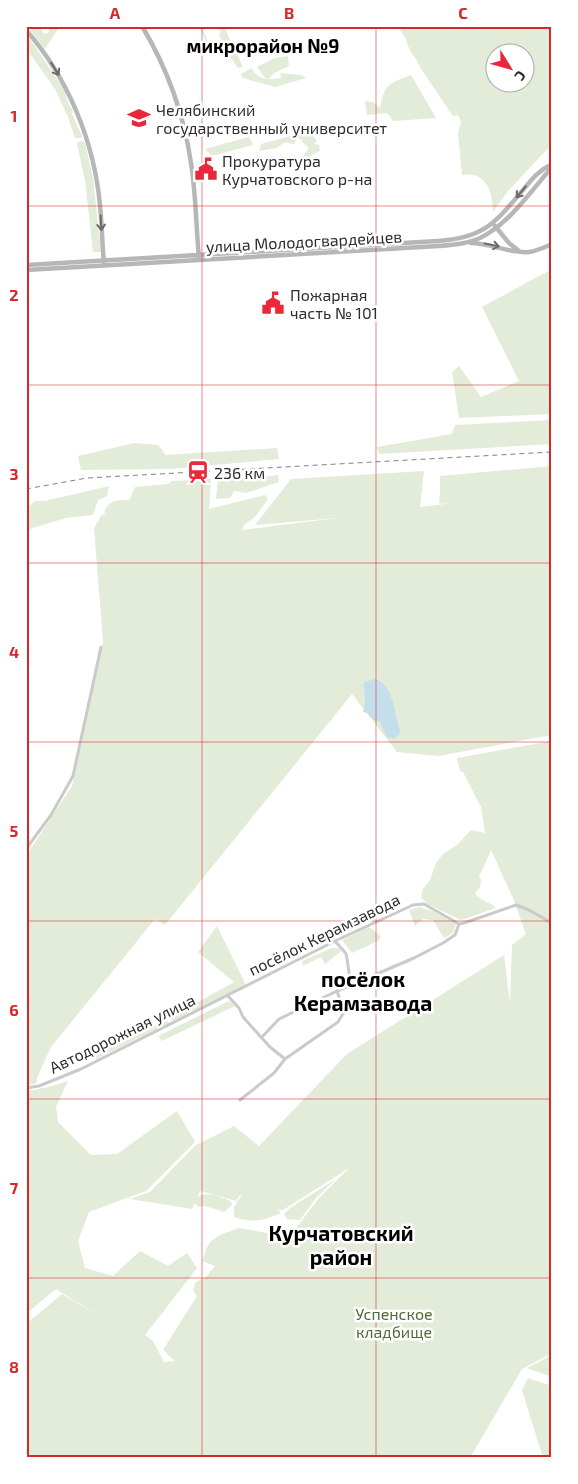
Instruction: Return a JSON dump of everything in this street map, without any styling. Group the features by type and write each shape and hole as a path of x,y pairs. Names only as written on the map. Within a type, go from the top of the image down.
{"main road":[{"path":"142,26 171,87 186,137 194,180 199,258"},
{"path":"26,30 42,50 63,83 78,114 86,137 97,182 104,264"},
{"name":"улица Молодогвардейцев","path":"334,250 455,240 479,233 508,208 540,170 552,166"},
{"name":"улица Молодогвардейцев","path":"26,266 104,264 334,250 438,246 463,243 482,237 496,228 511,214 552,166"},
{"path":"492,223 509,243 520,251"},
{"path":"463,243 487,244 520,251 534,251 552,244"},
{"name":"улица Молодогвардейцев","path":"26,270 88,264"}],"street":[{"path":"26,849 51,815 72,776 101,647"},
{"name":"посёлок Керамзавода","path":"227,996 335,942 417,904 424,904 458,924"},
{"path":"262,1037 279,1019 443,943 455,935 458,924 516,906 530,910 552,923"},
{"path":"335,942 346,953 351,986"},
{"path":"240,1100 274,1073 285,1059 342,1018 344,1012 337,992"},
{"path":"227,996 270,1047 285,1059"},
{"name":"Автодорожная улица","path":"26,1088 67,1075 227,996"}],"green space":[{"path":"27,26 39,26 44,34 48,33 50,26 58,29 45,49"},
{"path":"204,26 228,26 226,31 243,67 238,68 231,58 219,35 221,30 210,27 203,30 214,55 212,55 200,28"},
{"path":"397,26 552,26 552,144 508,191 493,212 491,195 483,180 474,175 462,175 458,133 461,122 458,115 453,116 410,51 405,37"},
{"path":"26,34 63,88 73,110 72,114 82,136 81,138 75,138 55,89 26,48"},
{"path":"288,56 289,66 274,73 269,79 265,78 257,67 275,58"},
{"path":"251,68 257,75 264,78 281,78 280,73 302,75 306,78 275,87 243,78 241,74"},
{"path":"411,75 436,118 393,121 387,113 367,115 365,101 373,102 380,108 386,89 398,80"},
{"path":"309,131 317,141 314,144 319,145 320,151 310,156 309,160 312,166 306,166 306,160 303,156 309,148 301,139 297,138 294,144 285,142 277,148 259,151 261,144"},
{"path":"249,137 253,145 212,156 205,149"},
{"path":"82,141 85,143 93,178 101,252 93,252 85,180 77,144"},
{"path":"552,269 552,414 459,418 452,372 459,366 481,397 519,381 482,307"},
{"path":"552,420 552,444 379,454 377,447 452,434 455,425"},
{"path":"134,443 158,445 166,455 277,448 279,459 171,469 81,470 78,456"},
{"path":"552,466 552,735 438,756 397,752 352,694 165,925 155,919 51,1047 37,1078 37,1083 26,1086 26,856 72,786 103,642 94,528 101,516 107,513 104,513 108,505 117,501 129,500 135,487 168,484 172,481 211,479 209,509 265,495 268,499 255,517 244,525 242,530 337,518 255,525 291,479 424,471 420,507 454,503 439,504 440,476"},
{"path":"278,475 279,482 246,493 234,491 230,498 216,499 218,480 249,479"},
{"path":"109,486 107,496 98,500 93,515 66,518 26,530 26,509 35,501 45,501"},
{"name":"Успенское кладбище","path":"552,741 552,1353 522,1369 470,1458 26,1458 26,1324 62,1294 102,1318 56,1289 26,1314 26,1091 68,1081 56,1107 58,1122 91,1155 117,1154 177,1111 195,1142 146,1191 89,1212 78,1241 85,1268 113,1276 140,1251 168,1266 187,1253 197,1268 145,1335 153,1341 164,1362 175,1361 163,1350 197,1296 193,1290 196,1282 206,1277 215,1266 202,1261 211,1241 220,1235 239,1228 267,1233 275,1227 289,1229 287,1240 319,1198 349,1168 283,1210 277,1209 281,1213 258,1220 234,1217 234,1207 241,1196 245,1197 240,1195 236,1201 200,1191 198,1197 210,1194 231,1201 232,1205 224,1212 205,1206 198,1207 195,1203 192,1209 130,1199 150,1192 196,1145 234,1126 259,1146 347,1054 504,955 510,1004 512,945 526,934 513,898 491,850 479,877 481,880 480,887 475,893 496,908 461,920 427,904 421,897 436,863 443,854 457,845 471,830 485,833 481,807 463,772 460,771 457,758"},
{"path":"419,907 432,911 456,924 453,933 444,938 433,920 423,919 415,926 409,910"},
{"path":"217,926 246,985 172,1021 171,1017 234,982 198,952"},
{"path":"369,927 381,936 378,941 352,953 342,940"},
{"path":"332,948 339,948 341,951 325,964 321,957 303,966 302,961"},
{"path":"229,1001 235,1006 162,1041 158,1036"},
{"path":"166,1020 169,1023 96,1059 94,1056"},
{"path":"336,1179 316,1198 300,1220 287,1219 284,1214 290,1208"},
{"path":"552,1355 552,1377 527,1368"},
{"path":"528,1378 552,1386 552,1458 543,1458 522,1390"}],"water":[{"path":"374,679 381,681 386,686 392,700 400,730 399,735 394,739 387,737 379,721 375,721 367,713 363,712 365,698 363,683"}],"railway":[{"path":"26,489 87,478 552,452"}],"place":[{"name":"Челябинский государственный университет","path":"139,118"},
{"name":"Прокуратура Курчатовского р-на","path":"206,169"},
{"name":"Пожарная часть № 101","path":"273,303"},
{"name":"236 км","path":"198,472"}],"district":[{"name":"микрорайон №9","path":"263,45"},
{"name":"посёлок Керамзавода","path":"363,990"},
{"name":"Курчатовский район","path":"341,1244"}]}
